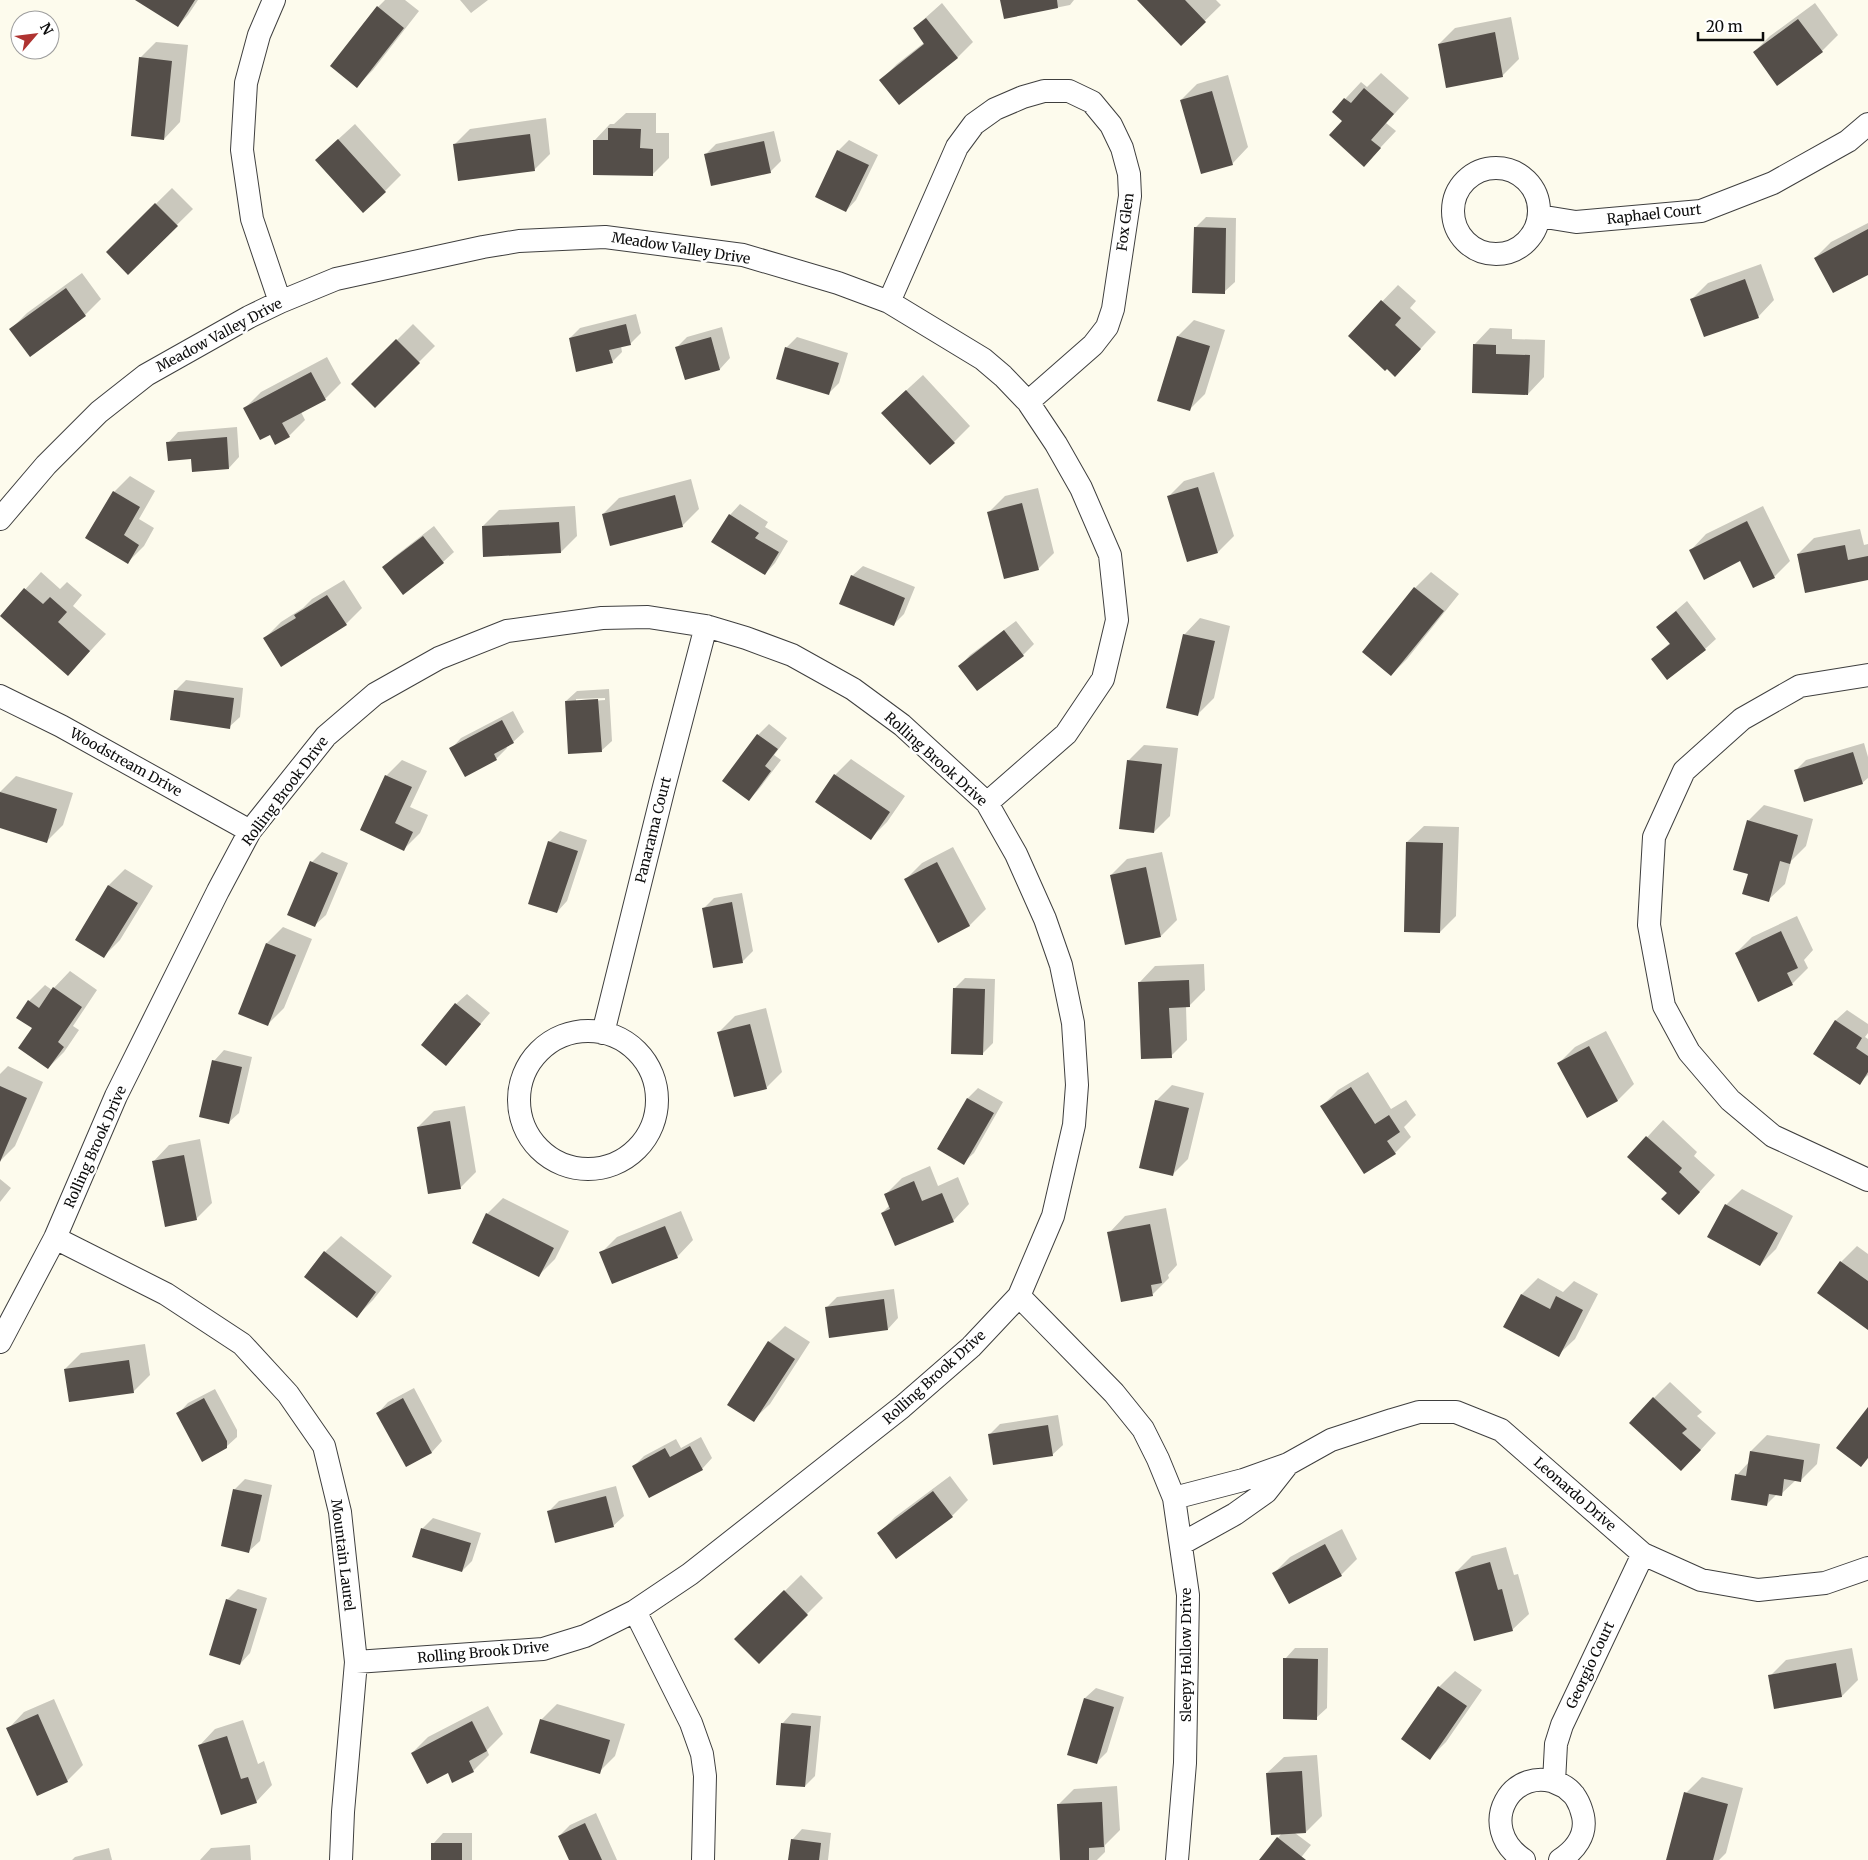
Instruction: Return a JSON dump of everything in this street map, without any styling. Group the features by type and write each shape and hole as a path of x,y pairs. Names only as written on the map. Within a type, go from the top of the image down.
{"street":[{"path":"274,0 259,35 246,83 242,150 252,219 280,302"},
{"name":"Fox Glen","path":"889,302 957,147 974,124 995,109 1023,97 1044,91 1068,91 1092,102 1111,124 1122,148 1129,174 1130,196 1113,308 1108,327 1094,345 1028,402"},
{"name":"Raphael Court","path":"1539,216 1576,222 1701,211 1773,183 1848,141 1868,124"},
{"name":"Meadow Valley Drive","path":"0,519 46,465 99,412 146,376 249,317 336,279 519,241 605,237 743,255 838,283 889,302 983,359 1003,376 1028,402 1056,444 1081,488 1110,555 1117,620 1103,680 1066,734 987,803"},
{"name":"Rolling Brook Drive","path":"0,1342 55,1238 116,1096 218,891 250,832 326,736 375,694 439,658 507,631 602,618 648,617 706,626 792,655 853,689 902,725 987,803 1016,854 1046,919 1061,965 1074,1032 1077,1085 1074,1125 1053,1216 1019,1296 971,1347 902,1407 690,1574 635,1611 585,1636 543,1649 356,1662"},
{"name":"Panarama Court","path":"603,1033 706,626"},
{"path":"1868,674 1800,686 1742,719 1684,771 1654,837 1649,925 1664,1006 1689,1052 1730,1100 1773,1136 1868,1180"},
{"name":"Woodstream Drive","path":"0,696 61,726 250,832"},
{"path":"590,1031 603,1033 616,1037 628,1044 646,1064 656,1088 656,1116 645,1140 626,1158 600,1168 587,1170 574,1168 549,1157 530,1138 520,1113 519,1099 521,1086 525,1072 532,1061 540,1050 551,1042 563,1036 576,1033 590,1031"},
{"name":"Mountain Laurel","path":"55,1238 166,1294 242,1344 293,1401 324,1446 340,1512 356,1662 343,1812 341,1860"},
{"name":"Sleepy Hollow Drive","path":"1019,1296 1114,1393 1143,1429 1174,1498 1188,1595 1185,1763 1177,1860"},
{"name":"Leonardo Drive","path":"1174,1498 1243,1480 1288,1464 1331,1440 1392,1420 1420,1412 1456,1412 1501,1430 1643,1554 1701,1580 1758,1590 1825,1583 1868,1568"},
{"name":"Leonardo Drive","path":"1181,1544 1235,1514 1266,1492 1288,1464"},
{"name":"Georgio Court","path":"1554,1782 1556,1744 1562,1725 1643,1554"},
{"path":"635,1611 691,1723 702,1754 705,1776 703,1860"},
{"path":"1524,1860 1513,1852 1505,1842 1500,1830 1500,1818 1503,1805 1510,1794 1529,1782 1542,1780 1554,1782 1565,1787 1574,1795 1581,1806 1584,1819 1583,1832 1578,1843 1570,1853 1560,1860"}],"building":[{"path":"135,0 195,0 178,27"},
{"path":"1000,0 1057,0 1058,8 1004,19"},
{"path":"1137,0 1185,0 1206,22 1181,46"},
{"path":"377,6 404,28 357,88 330,66"},
{"path":"926,18 958,58 899,105 879,80 924,44 913,28"},
{"path":"1798,19 1823,52 1777,86 1753,52"},
{"path":"1495,32 1503,77 1446,88 1438,44"},
{"path":"139,57 172,61 164,140 131,136"},
{"path":"1364,88 1394,114 1371,140 1381,148 1364,167 1329,135 1342,121 1332,112 1344,98 1351,103"},
{"path":"1212,91 1233,165 1201,174 1180,100"},
{"path":"608,128 641,129 640,148 653,149 653,176 593,175 593,140 608,140"},
{"path":"530,134 535,171 458,181 453,144"},
{"path":"338,139 386,192 363,213 315,160"},
{"path":"764,141 771,173 711,186 704,154"},
{"path":"837,150 869,165 846,212 815,197"},
{"path":"155,203 178,226 128,275 106,252"},
{"path":"1194,227 1226,228 1225,294 1192,293"},
{"path":"1868,229 1868,275 1833,293 1814,258"},
{"path":"1745,279 1759,318 1704,337 1690,299"},
{"path":"66,288 86,316 30,357 9,329"},
{"path":"1381,300 1401,318 1395,325 1421,349 1395,377 1387,369 1385,371 1348,336"},
{"path":"626,324 631,345 609,350 613,363 576,372 569,338"},
{"path":"1177,336 1210,346 1190,411 1157,401"},
{"path":"711,337 720,370 685,380 675,347"},
{"path":"396,339 420,363 375,408 351,384"},
{"path":"1473,344 1496,345 1496,354 1530,355 1528,395 1472,393"},
{"path":"785,347 839,363 829,395 776,379"},
{"path":"311,372 326,400 282,423 290,437 275,445 270,435 260,440 243,408"},
{"path":"906,390 955,443 930,465 881,413"},
{"path":"227,437 229,469 192,472 191,459 168,461 166,442"},
{"path":"1198,487 1218,553 1187,562 1167,496"},
{"path":"113,491 140,507 124,535 139,545 128,564 85,538"},
{"path":"675,495 683,527 610,546 602,514"},
{"path":"1022,503 1039,570 1004,579 987,512"},
{"path":"729,514 759,533 755,538 779,552 765,575 711,542"},
{"path":"1747,521 1775,578 1753,588 1740,561 1704,580 1689,550"},
{"path":"559,522 561,553 483,557 482,526"},
{"path":"423,536 444,563 403,595 382,567"},
{"path":"1845,545 1848,560 1868,556 1868,580 1805,593 1797,554"},
{"path":"851,575 905,598 894,626 839,604"},
{"path":"1414,587 1444,611 1391,676 1362,652"},
{"path":"24,588 43,604 50,597 67,612 58,622 90,651 68,676 0,616"},
{"path":"327,595 347,625 281,667 263,638 296,618 294,615"},
{"path":"1676,611 1706,650 1667,680 1651,659 1670,644 1656,627"},
{"path":"1004,630 1024,656 977,691 958,666"},
{"path":"1183,634 1215,641 1198,716 1166,708"},
{"path":"174,690 234,698 230,729 170,720"},
{"path":"598,699 602,752 568,754 565,701"},
{"path":"502,720 514,743 494,754 497,760 465,777 449,748"},
{"path":"757,734 778,749 765,766 771,771 749,801 722,781"},
{"path":"1853,752 1863,784 1804,802 1794,770"},
{"path":"1127,760 1162,764 1154,833 1119,829"},
{"path":"834,774 890,812 871,840 815,802"},
{"path":"385,775 412,787 395,823 413,832 404,851 360,830"},
{"path":"0,792 57,809 47,843 0,828"},
{"path":"1747,820 1798,835 1790,864 1780,861 1769,902 1742,894 1748,874 1733,870"},
{"path":"548,841 578,851 557,913 528,904"},
{"path":"1406,842 1443,843 1440,933 1404,932"},
{"path":"310,861 338,873 315,927 287,915"},
{"path":"937,862 970,926 938,943 904,879"},
{"path":"1146,867 1161,937 1125,945 1110,875"},
{"path":"108,885 138,903 104,958 75,940"},
{"path":"732,902 743,963 713,968 702,908"},
{"path":"1781,931 1798,968 1787,973 1793,985 1758,1002 1735,953"},
{"path":"266,943 296,955 268,1026 238,1014"},
{"path":"1189,980 1190,1007 1169,1008 1172,1058 1141,1059 1138,982"},
{"path":"53,987 82,1007 58,1042 64,1047 48,1069 18,1048 32,1028 16,1018 28,1000 39,1008"},
{"path":"953,988 985,989 983,1055 951,1054"},
{"path":"455,1003 481,1024 446,1066 421,1045"},
{"path":"1835,1020 1862,1038 1856,1048 1868,1056 1868,1072 1860,1085 1813,1054"},
{"path":"750,1024 767,1089 734,1097 717,1032"},
{"path":"1589,1046 1618,1101 1587,1118 1557,1063"},
{"path":"212,1060 242,1067 229,1124 199,1117"},
{"path":"0,1086 27,1098 0,1162"},
{"path":"1351,1087 1375,1124 1389,1115 1400,1132 1387,1141 1396,1154 1364,1174 1320,1106"},
{"path":"967,1098 994,1113 964,1165 937,1149"},
{"path":"1155,1100 1189,1108 1173,1176 1139,1168"},
{"path":"450,1121 461,1189 428,1194 417,1127"},
{"path":"1646,1136 1682,1168 1679,1172 1700,1192 1679,1215 1661,1199 1667,1193 1627,1157"},
{"path":"184,1155 197,1220 165,1227 152,1161"},
{"path":"914,1181 922,1201 942,1193 954,1222 895,1246 881,1213 890,1209 884,1194"},
{"path":"1725,1204 1778,1233 1760,1266 1707,1237"},
{"path":"486,1213 554,1248 539,1277 472,1243"},
{"path":"1150,1224 1162,1283 1151,1285 1153,1296 1121,1302 1107,1232"},
{"path":"665,1226 678,1258 612,1284 599,1252"},
{"path":"324,1251 376,1292 357,1318 304,1277"},
{"path":"1840,1261 1868,1281 1868,1330 1817,1293"},
{"path":"1521,1294 1550,1309 1556,1296 1583,1310 1559,1357 1503,1327"},
{"path":"884,1299 888,1330 829,1338 825,1307"},
{"path":"768,1341 795,1359 754,1422 727,1405"},
{"path":"129,1360 134,1393 69,1402 64,1369"},
{"path":"1653,1397 1687,1429 1682,1433 1701,1450 1681,1471 1629,1423"},
{"path":"204,1398 227,1441 227,1448 202,1462 176,1413"},
{"path":"403,1398 432,1453 406,1467 376,1413"},
{"path":"1868,1407 1868,1458 1861,1467 1836,1448"},
{"path":"1048,1425 1053,1456 993,1465 988,1434"},
{"path":"690,1446 703,1470 649,1498 632,1466 665,1448 670,1457"},
{"path":"1750,1451 1804,1460 1801,1482 1784,1479 1782,1496 1769,1494 1767,1506 1731,1500 1735,1474 1746,1476"},
{"path":"233,1489 262,1495 249,1553 221,1546"},
{"path":"933,1491 953,1517 896,1559 877,1533"},
{"path":"606,1496 614,1527 555,1543 547,1511"},
{"path":"421,1528 471,1543 462,1572 412,1557"},
{"path":"1325,1544 1342,1576 1289,1604 1272,1573"},
{"path":"1490,1562 1498,1590 1502,1589 1513,1631 1474,1641 1455,1572"},
{"path":"784,1590 808,1615 759,1664 734,1639"},
{"path":"226,1599 257,1609 240,1665 209,1655"},
{"path":"1283,1658 1318,1659 1317,1720 1283,1719"},
{"path":"1836,1663 1842,1697 1774,1709 1768,1675"},
{"path":"1438,1686 1467,1706 1430,1760 1401,1739"},
{"path":"1084,1698 1114,1707 1097,1764 1067,1755"},
{"path":"38,1714 68,1782 37,1796 6,1728"},
{"path":"540,1719 610,1740 600,1774 530,1753"},
{"path":"472,1721 487,1751 469,1761 474,1772 452,1783 448,1773 427,1784 411,1753"},
{"path":"781,1723 811,1726 805,1787 776,1785"},
{"path":"227,1736 241,1779 248,1777 257,1803 221,1815 198,1745"},
{"path":"1302,1771 1306,1833 1271,1835 1266,1773"},
{"path":"1684,1792 1728,1804 1713,1860 1666,1860"},
{"path":"1102,1802 1104,1847 1089,1848 1089,1860 1060,1860 1057,1804"},
{"path":"585,1823 602,1860 569,1860 558,1836"},
{"path":"1277,1837 1306,1860 1259,1860"},
{"path":"791,1839 821,1843 819,1860 788,1860"},
{"path":"431,1843 462,1843 462,1860 431,1860"}]}
